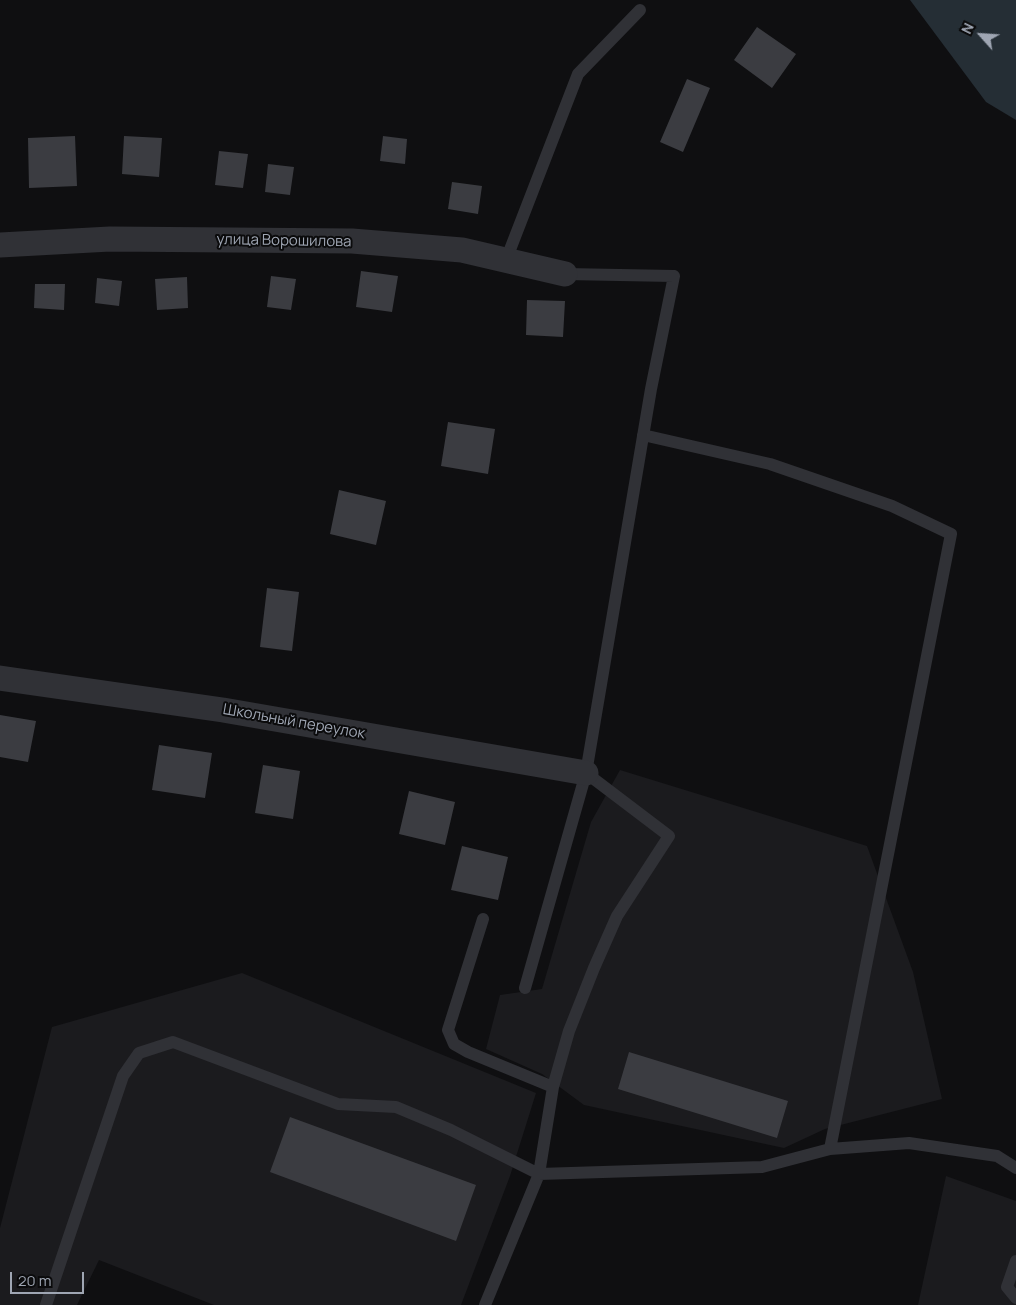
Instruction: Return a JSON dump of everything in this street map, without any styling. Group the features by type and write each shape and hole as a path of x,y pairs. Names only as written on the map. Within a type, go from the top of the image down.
{"street":[{"name":"улица Ворошилова","path":"0,245 110,239 352,241 462,250 565,274"},
{"name":"Школьный переулок","path":"0,678 223,710 586,773"}],"lane":[{"path":"506,260 578,74 640,10"},
{"path":"526,988 586,773 650,389 674,276 565,274"},
{"path":"643,435 770,464 892,506 951,534 830,1149"},
{"path":"485,1305 539,1174 553,1087 569,1031 617,916 669,836 586,773"},
{"path":"483,919 448,1030 454,1044 468,1052 553,1087"},
{"path":"46,1305 123,1076 139,1053 173,1042 338,1104 396,1107 451,1130 539,1174 762,1168 830,1149 909,1143 997,1156 1016,1168"},
{"path":"1016,1261 1012,1288 1016,1298"}],"shaded area":[{"path":"910,0 1016,0 1016,120 986,102"},
{"path":"620,770 867,846 913,972 942,1099 825,1129 784,1148 584,1105 542,1074 486,1049 500,995 542,989 591,822"},
{"path":"242,973 536,1093 510,1176 461,1305 214,1305 99,1260 77,1305 0,1305 0,1228 52,1027"},
{"path":"946,1176 1016,1201 1016,1305 918,1305"}],"building":[{"path":"757,27 796,54 772,88 734,60"},
{"path":"687,79 710,88 683,152 660,142"},
{"path":"75,136 77,186 29,188 28,138"},
{"path":"124,136 162,138 159,177 122,174"},
{"path":"383,136 407,139 405,164 380,161"},
{"path":"219,151 248,154 243,188 215,185"},
{"path":"268,164 294,167 290,195 265,192"},
{"path":"452,182 482,186 478,214 448,209"},
{"path":"361,271 398,276 392,312 356,307"},
{"path":"271,276 296,279 291,310 267,307"},
{"path":"187,277 188,308 157,310 155,279"},
{"path":"97,278 122,281 119,306 95,303"},
{"path":"35,284 65,284 64,310 34,308"},
{"path":"527,300 565,301 563,337 526,335"},
{"path":"448,422 495,429 488,474 441,466"},
{"path":"339,490 386,501 376,545 330,534"},
{"path":"267,588 299,592 292,651 260,647"},
{"path":"0,715 36,721 28,762 0,757"},
{"path":"159,745 212,753 205,798 152,790"},
{"path":"263,765 300,771 293,819 255,813"},
{"path":"409,791 455,802 445,845 399,834"},
{"path":"462,846 508,857 498,900 451,890"},
{"path":"629,1052 788,1101 777,1138 618,1089"},
{"path":"290,1117 476,1185 456,1241 270,1172"}]}
